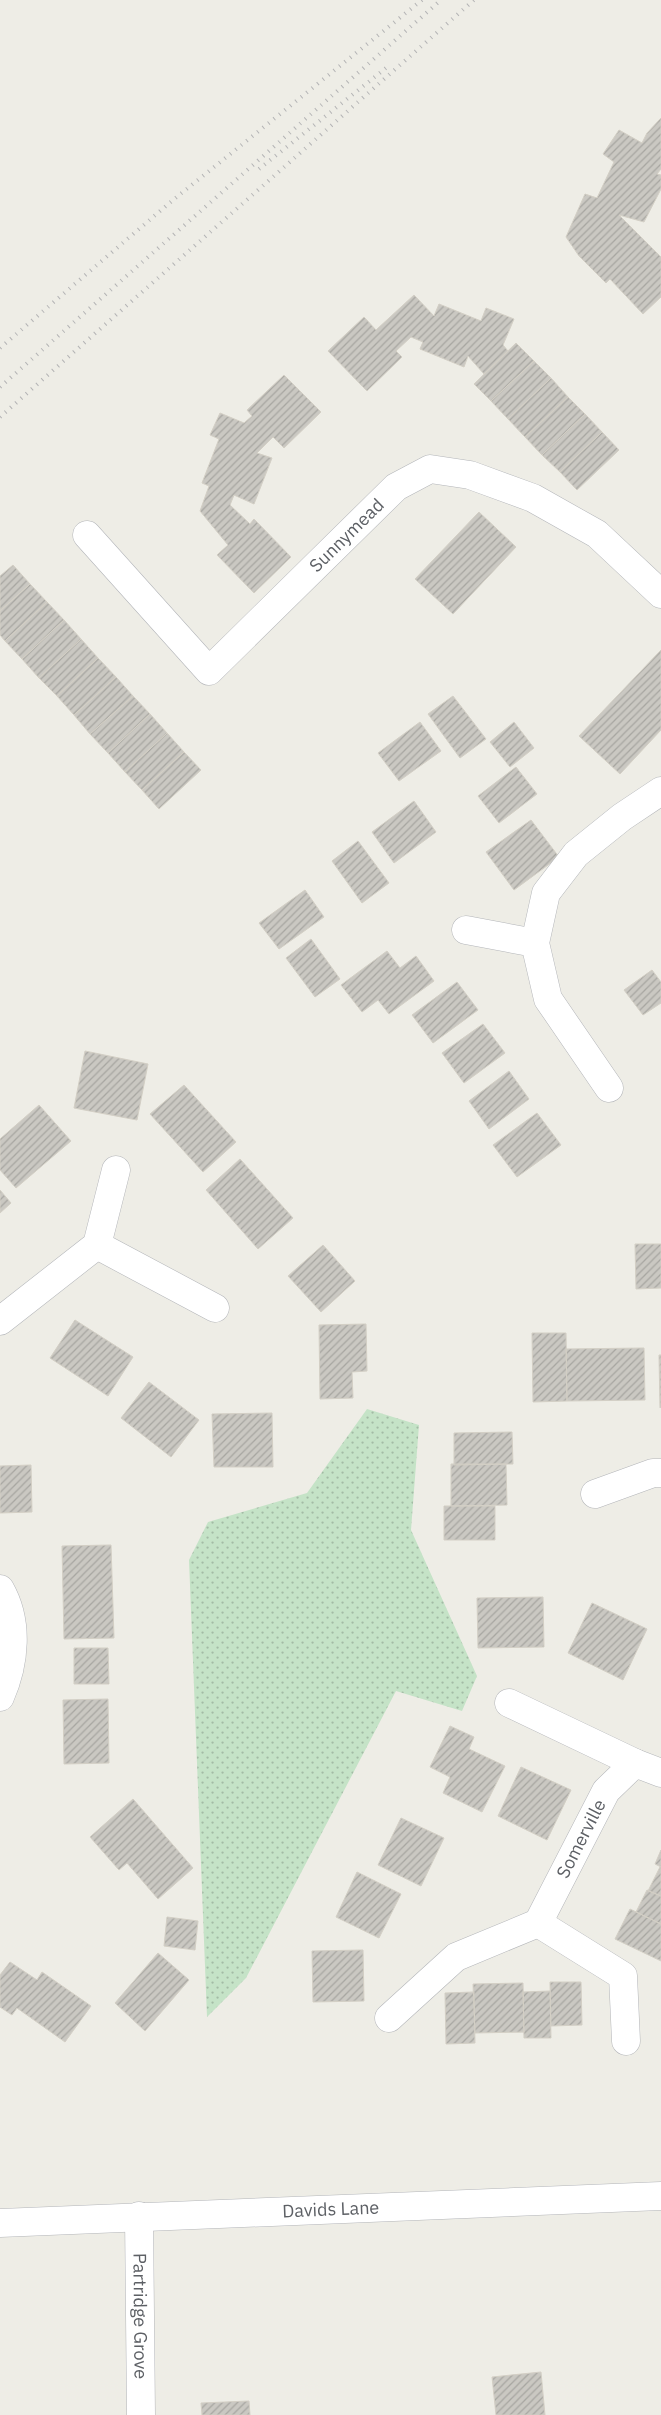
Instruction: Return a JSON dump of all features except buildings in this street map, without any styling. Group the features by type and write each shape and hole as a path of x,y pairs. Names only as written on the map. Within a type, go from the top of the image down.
{"street":[{"name":"Sunnymead","path":"87,535 210,671 396,487 430,469 470,475 533,498 597,534 661,594"},
{"path":"609,1088 548,999 535,943 546,893 576,854 622,817 661,791"},
{"path":"466,930 535,943"},
{"path":"0,1321 97,1244 116,1170"},
{"path":"97,1244 215,1308"},
{"path":"595,1494 653,1473 661,1473"},
{"path":"0,1589 9,1604 14,1639 8,1678 0,1698"},
{"path":"508,1703 635,1763 661,1773"},
{"name":"Somerville","path":"538,1923 606,1791 635,1763"},
{"path":"389,2018 456,1957 538,1923 623,1976 626,2040"},
{"name":"Davids Lane","path":"0,2223 661,2196"},
{"name":"Partridge Grove","path":"139,2216 141,2415"}],"green space":[{"path":"367,1409 419,1425 411,1530 477,1676 462,1711 396,1691 246,1978 207,2017 189,1560 208,1522 307,1493"}],"railway":[{"path":"0,348 173,200 422,0"},
{"path":"0,387 441,0"},
{"path":"0,417 474,0"},
{"path":"259,169 386,68"}]}
